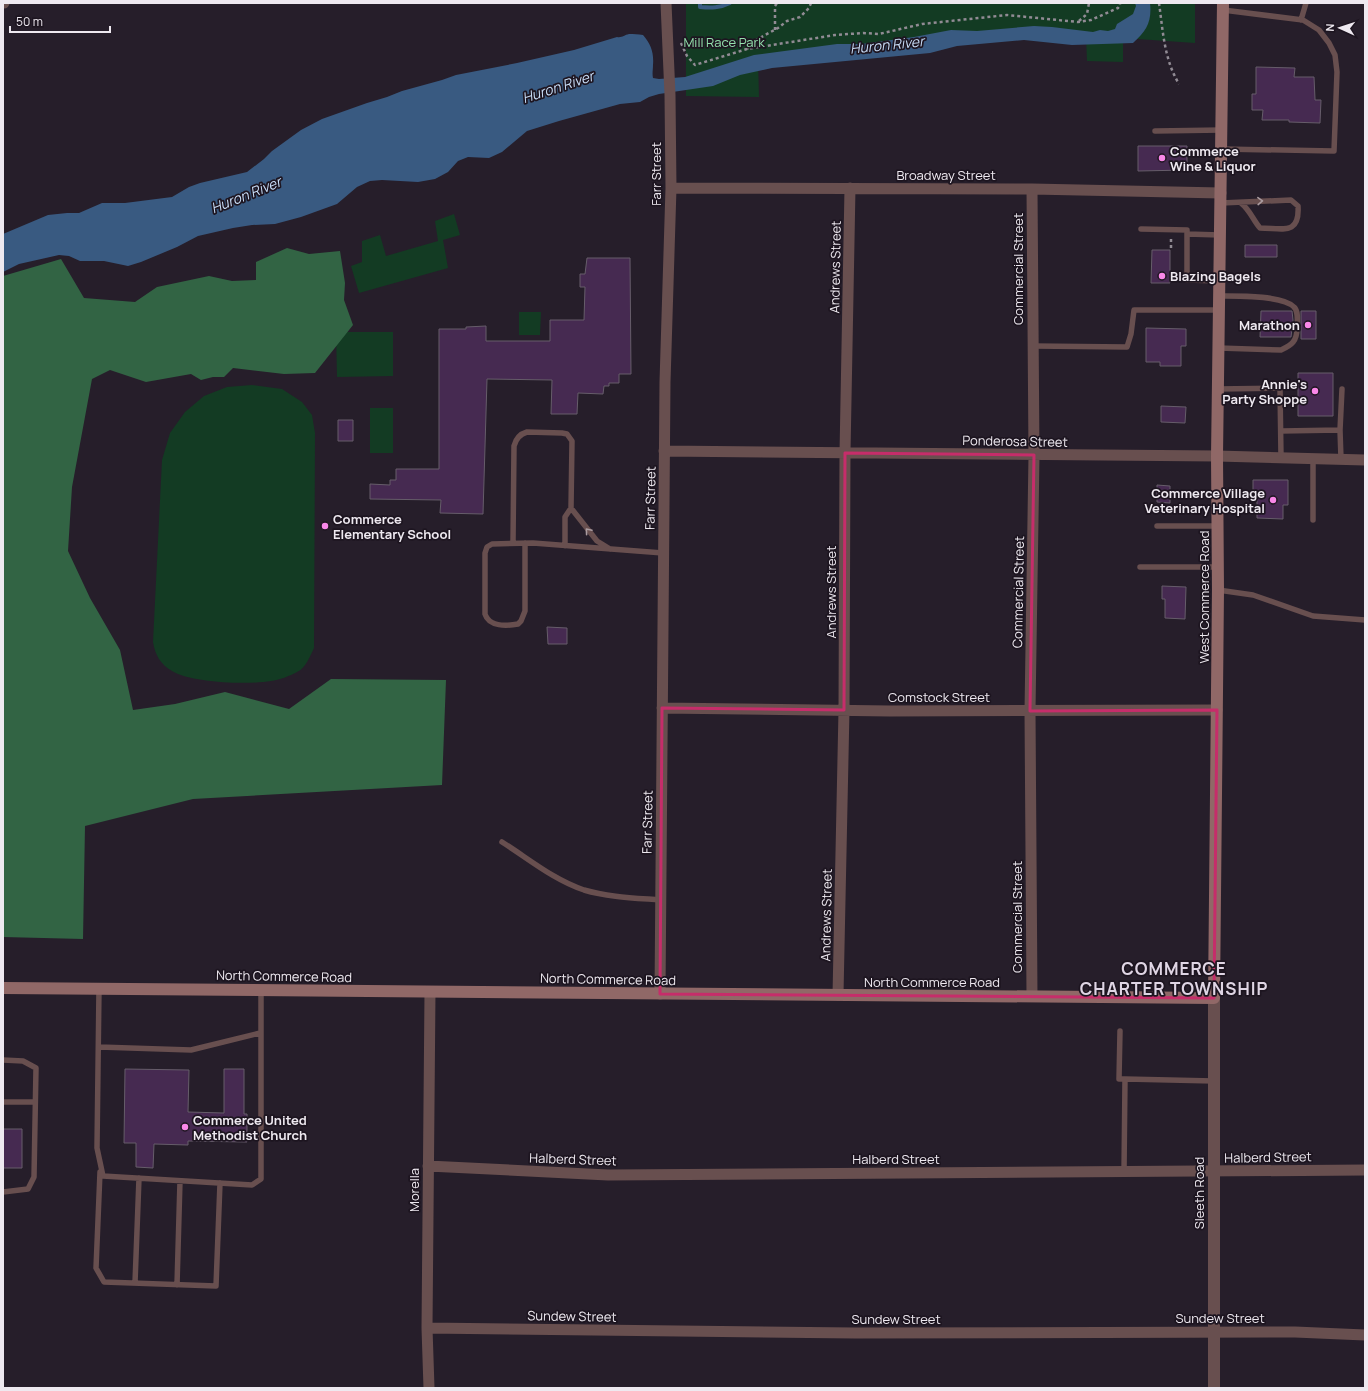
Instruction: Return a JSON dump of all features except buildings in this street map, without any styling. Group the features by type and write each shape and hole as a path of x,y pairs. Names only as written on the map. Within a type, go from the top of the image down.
{"main road":[{"name":"West Commerce Road","path":"1214,998 1218,590 1217,456 1223,6"},
{"name":"North Commerce Road","path":"3,988 1214,998"}],"street":[{"name":"Farr Street","path":"660,994 664,451 671,188 670,95 666,3"},
{"name":"Broadway Street","path":"671,188 1032,189 1221,198"},
{"name":"Andrews Street","path":"838,995 844,710 845,453 850,188"},
{"name":"Commercial Street","path":"1032,189 1034,455 1030,711 1032,996"},
{"name":"Ponderosa Street","path":"664,451 1217,456 1365,460"},
{"name":"Comstock Street","path":"662,708 1030,711 1217,710"},
{"name":"Morella","path":"429,1388 427,1328 430,992"},
{"name":"Sleeth Road","path":"1214,998 1214,1388"},
{"name":"Halberd Street","path":"428,1166 608,1175 1365,1170"},
{"name":"Sundew Street","path":"427,1328 855,1333 1295,1332 1365,1335"}],"lane":[{"path":"1301,20 1306,3"},
{"path":"1222,149 1334,151 1337,72 1335,55 1329,43 1319,30 1301,20 1223,6"},
{"path":"1155,131 1222,130"},
{"path":"1221,198 1241,203 1252,201 1291,200 1298,206 1299,216 1296,224 1291,228 1260,228 1254,221 1248,209 1241,203"},
{"path":"1141,229 1188,230 1187,280 1220,281"},
{"path":"1188,234 1221,235"},
{"path":"1219,348 1281,350 1290,346 1297,337 1297,311 1294,307 1283,300 1249,296 1220,296"},
{"path":"1033,346 1127,347 1131,334 1134,310 1219,310"},
{"path":"1218,389 1280,388 1281,457"},
{"path":"1341,459 1340,430 1342,389"},
{"path":"1281,431 1340,430"},
{"path":"513,543 514,446 518,437 527,432 562,433 567,434 572,441 571,508 565,517 565,546"},
{"path":"1313,458 1313,520"},
{"path":"571,508 597,541 610,549"},
{"path":"1157,526 1218,526"},
{"path":"525,543 525,611 523,617 518,624 513,625 494,624 489,622 485,614 485,553 487,547 492,544 525,543 663,553"},
{"path":"1140,568 1218,567"},
{"path":"1218,590 1253,596 1313,616 1365,620"},
{"path":"502,842 548,872 584,890 612,895 660,900"},
{"path":"99,989 97,1148 103,1176 252,1185 261,1179 261,990"},
{"path":"1120,1031 1119,1079 1214,1081"},
{"path":"99,1047 191,1050 260,1033"},
{"path":"3,1060 23,1061 36,1068 34,1177 28,1189 3,1192"},
{"path":"1124,1172 1126,1079"},
{"path":"3,1102 35,1102"},
{"path":"100,1164 96,1268 104,1282 216,1286 220,1183"},
{"path":"135,1283 139,1178"},
{"path":"177,1285 180,1181"}],"path":[{"path":"775,30 776,3"},
{"path":"747,49 756,40 775,30 787,21 800,16 809,8 811,3"},
{"path":"1078,22 1087,14 1089,3"},
{"path":"681,37 680,42 687,56 695,65 747,49 835,35 863,33 879,34 922,24 1007,15 1078,22 1091,20 1102,16 1118,8 1120,3"},
{"path":"1160,3 1166,50 1178,84"},
{"path":"1171,238 1171,250"}],"highlighted area":[{"path":"845,453 1034,455 1030,711 1217,710 1214,998 660,994 662,708 844,710"}],"green space":[{"name":"Mill Race Park","path":"686,3 1195,3 1195,43 1123,38 1123,62 1087,61 1086,37 1031,33 758,59 759,97 686,96"},
{"path":"454,214 460,235 443,240 448,268 359,293 351,266 362,262 362,241 380,235 386,256 438,241 435,221"},
{"path":"287,248 309,254 340,251 345,283 344,300 353,325 315,373 284,374 233,368 224,377 213,377 201,380 191,374 146,382 110,370 92,379 72,487 68,551 90,598 120,650 133,710 175,704 225,692 289,709 331,679 446,680 442,785 193,799 85,826 83,939 3,937 3,276 61,259 84,298 135,302 157,287 209,276 232,281 256,280 256,262"},
{"path":"519,312 541,312 540,335 519,335"},
{"path":"336,332 393,332 393,376 337,377"},
{"path":"252,385 282,389 302,402 312,415 315,433 314,648 303,668 291,675 277,680 235,683 193,678 181,675 165,666 155,651 153,642 162,460 170,433 185,412 204,396 227,387"},
{"path":"370,408 393,408 393,453 370,453"}],"water":[{"name":"Huron River","path":"1135,3 1150,3 1150,15 1148,25 1145,30 1133,43 1072,45 1024,40 957,46 930,53 772,68 740,75 713,86 659,94 640,102 620,104 559,121 527,131 502,152 489,158 468,157 458,161 448,172 435,179 418,182 382,180 370,181 357,187 337,204 301,217 275,224 252,225 198,236 177,247 128,266 104,261 80,261 69,256 59,255 19,264 3,272 3,234 48,215 79,213 102,203 125,203 172,197 189,187 200,183 247,172 272,151 301,130 322,119 402,91 456,75 574,50 617,37 633,34 643,35 650,45 653,57 653,78 685,77 754,55 837,44 862,44 951,30 977,31 1034,26 1093,32 1100,30 1108,31 1115,29 1117,24 1133,14 1136,6"}],"waterway":[{"path":"700,3 700,7 708,8 719,7 730,3"}],"place":[{"name":"Commerce Wine & Liquor","path":"1162,158"},
{"name":"Blazing Bagels","path":"1162,276"},
{"name":"Marathon","path":"1308,325"},
{"name":"Annie's Party Shoppe","path":"1315,391"},
{"name":"Commerce Village Veterinary Hospital","path":"1273,500"},
{"name":"Commerce Elementary School","path":"325,526"},
{"name":"Commerce United Methodist Church","path":"185,1127"}],"district":[{"name":"COMMERCE CHARTER TOWNSHIP","path":"1174,979"}]}
